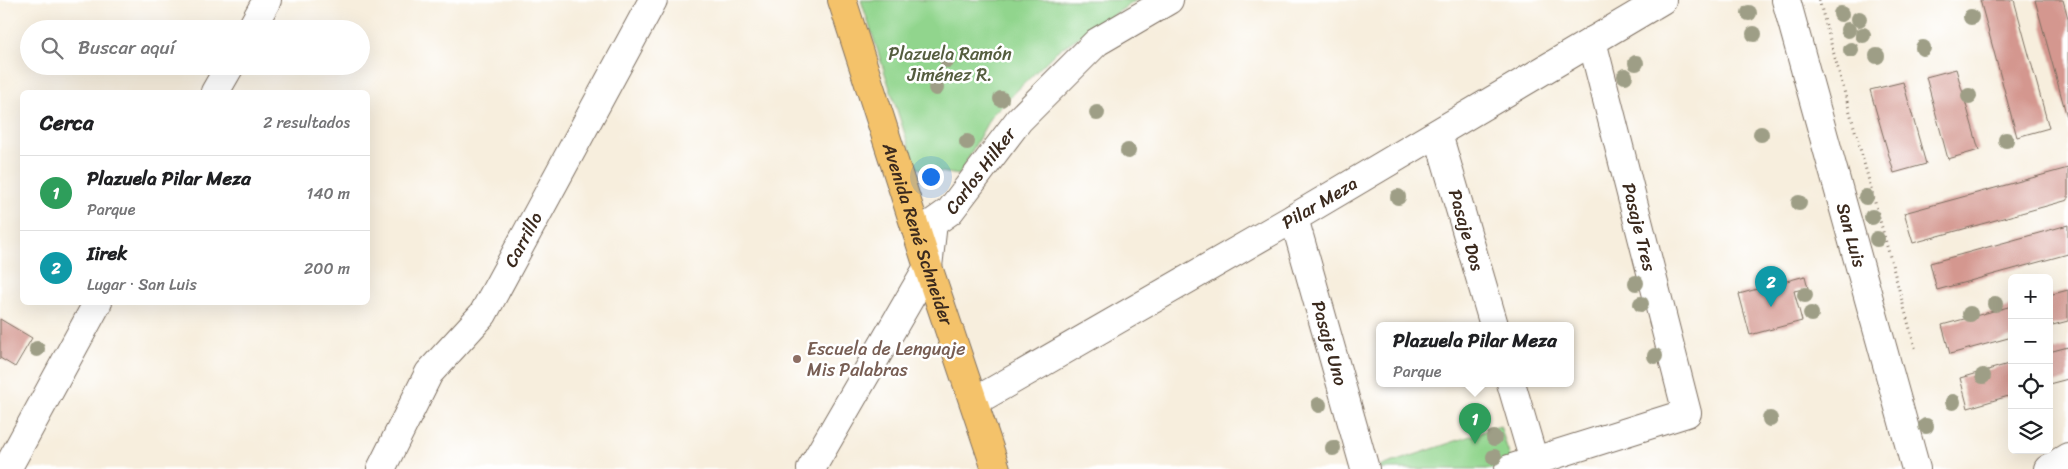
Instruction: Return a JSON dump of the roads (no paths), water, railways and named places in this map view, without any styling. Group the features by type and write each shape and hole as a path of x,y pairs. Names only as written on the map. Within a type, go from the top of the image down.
{"main road":[{"name":"Avenida René Schneider","path":"842,0 928,267 996,469"}],"street":[{"path":"256,20 268,0"},
{"name":"Carrillo","path":"381,469 429,373 483,314 653,0"},
{"name":"Carlos Hilker","path":"810,469 928,267 933,223 950,212 1019,120 1097,42 1169,0"},
{"name":"Pilar Meza","path":"974,402 1438,134 1662,0"},
{"name":"San Luis","path":"1786,0 1916,469"},
{"name":"Pasaje Tres","path":"1521,465 1687,412 1592,41"},
{"path":"216,90 225,75"},
{"name":"Pasaje Dos","path":"1438,134 1493,322"},
{"name":"Pasaje Uno","path":"1294,218 1365,469"},
{"path":"7,469 96,305"},
{"path":"1511,387 1521,465"},
{"path":"2048,469 2068,457"}],"place":[{"name":"Iirek","path":"1771,307"},
{"name":"Escuela de Lenguaje Mis Palabras","path":"797,359"},
{"name":"Plazuela Pilar Meza","path":"1475,444"}],"park label":[{"name":"Plazuela Ramón Jiménez R.","path":"950,64"}]}
